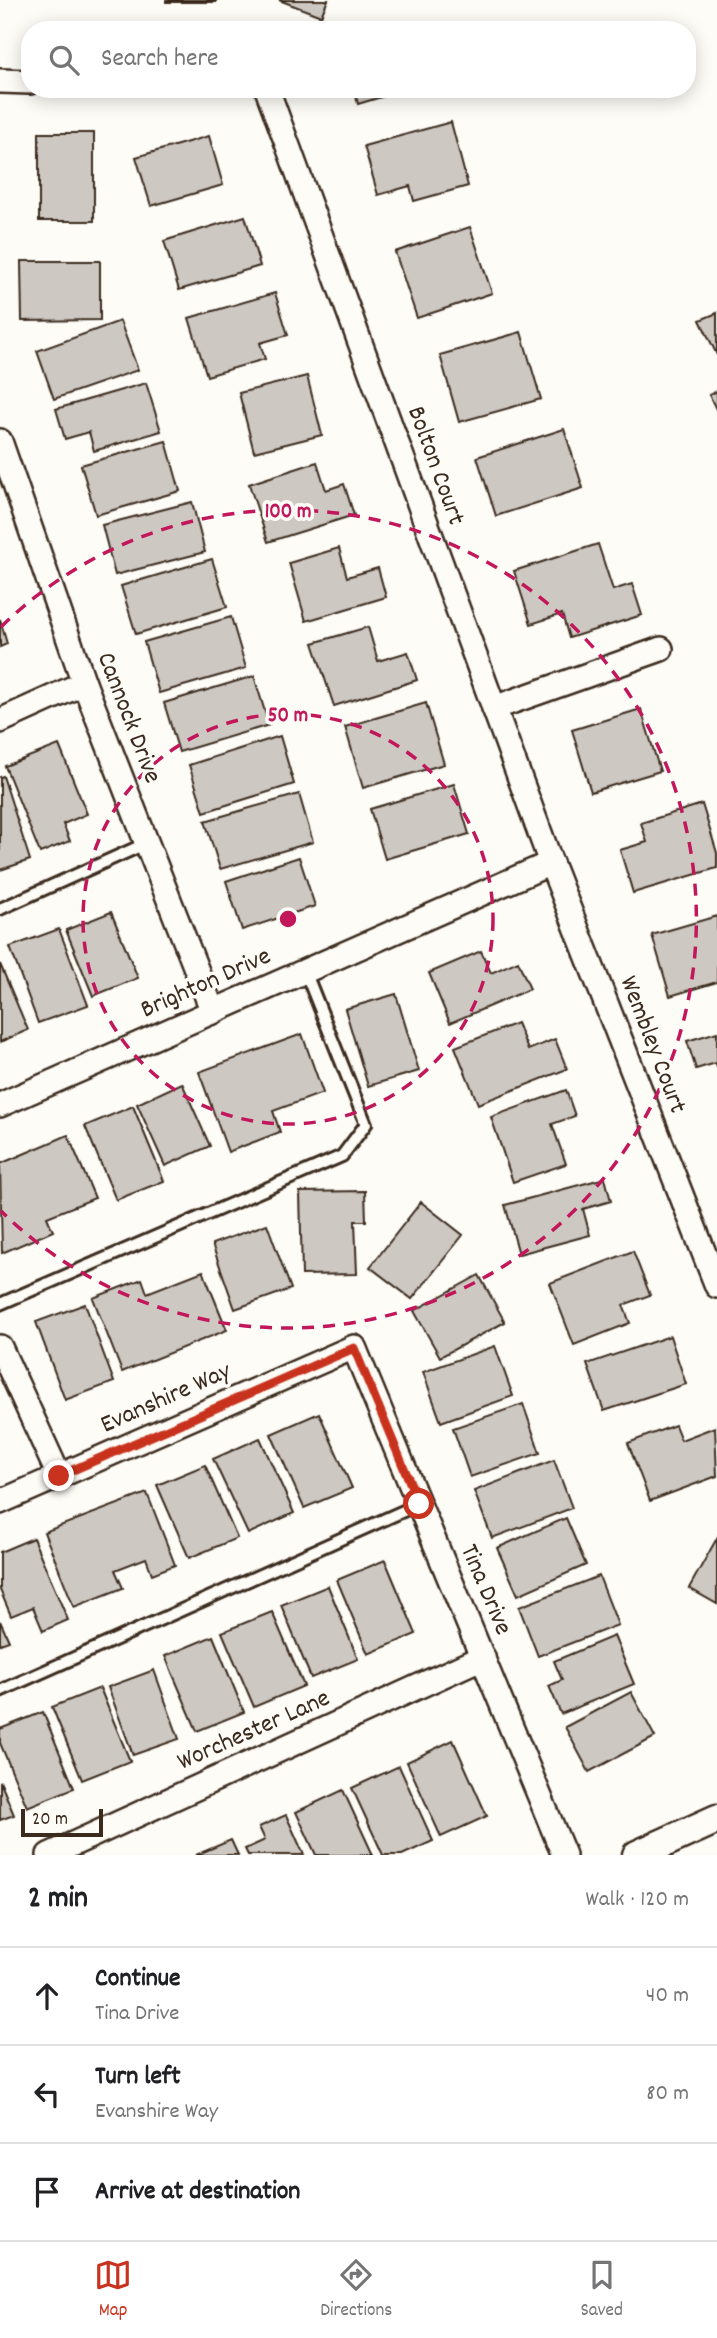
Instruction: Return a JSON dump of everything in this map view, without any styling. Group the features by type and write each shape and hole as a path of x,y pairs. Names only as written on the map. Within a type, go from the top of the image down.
{"street":[{"path":"0,81 21,82"},
{"name":"Bolton Court","path":"270,98 551,863"},
{"name":"Cannock Drive","path":"0,441 84,683 213,1012"},
{"path":"494,708 662,649"},
{"path":"0,720 84,683"},
{"name":"Brighton Drive","path":"0,1105 551,863"},
{"name":"Wembley Court","path":"551,863 717,1286"},
{"path":"0,1348 59,1476"},
{"name":"Evanshire Way","path":"0,1502 354,1348"},
{"name":"Tina Drive","path":"354,1348 564,1855"},
{"name":"Worchester Lane","path":"49,1855 483,1657"},
{"path":"637,1855 717,1819"}],"lane":[{"path":"0,909 147,844"},
{"path":"0,1304 342,1157 366,1124 305,971"},
{"path":"0,1690 419,1504"}],"building":[{"path":"216,0 216,2 166,2"},
{"path":"279,0 328,0 321,16"},
{"path":"356,98 378,98 358,104"},
{"path":"451,122 468,186 414,201 410,186 378,195 364,146"},
{"path":"39,133 94,133 94,221 39,221"},
{"path":"209,136 223,185 151,206 136,157"},
{"path":"245,216 260,266 179,290 164,241"},
{"path":"470,227 492,293 417,318 395,252"},
{"path":"21,261 100,261 100,320 22,321"},
{"path":"275,293 288,335 260,343 265,359 207,376 189,318"},
{"path":"717,313 717,355 700,320"},
{"path":"120,321 138,370 54,399 37,351"},
{"path":"521,332 541,399 459,422 440,355"},
{"path":"307,376 322,435 254,452 239,393"},
{"path":"146,383 161,431 94,451 89,432 65,439 56,409"},
{"path":"717,391 717,411 709,395"},
{"path":"564,429 583,488 496,516 477,457"},
{"path":"166,441 180,491 96,515 81,465"},
{"path":"317,462 326,490 344,484 354,515 268,542 249,484"},
{"path":"192,502 205,552 115,575 102,525"},
{"path":"598,544 613,590 632,584 642,615 569,638 562,614 531,624 514,571"},
{"path":"339,548 347,577 378,568 386,597 306,621 289,563"},
{"path":"212,559 227,607 136,634 121,586"},
{"path":"231,617 246,668 159,693 144,642"},
{"path":"0,619 7,644 0,647"},
{"path":"368,627 378,661 408,652 417,680 334,706 313,643"},
{"path":"254,676 269,725 179,752 164,703"},
{"path":"426,703 444,764 363,788 345,727"},
{"path":"641,709 660,771 591,792 572,730"},
{"path":"280,736 294,784 204,812 189,765"},
{"path":"59,745 87,814 63,824 70,841 40,853 5,766"},
{"path":"3,776 30,860 0,870 0,777"},
{"path":"454,784 469,834 385,859 370,809"},
{"path":"299,794 313,842 220,869 205,821"},
{"path":"702,804 717,853 717,868 633,893 620,850 647,842 641,823"},
{"path":"299,857 315,906 242,930 226,881"},
{"path":"111,912 138,978 93,996 66,930"},
{"path":"717,916 717,982 670,996 652,935"},
{"path":"59,929 88,1005 38,1023 10,947"},
{"path":"481,951 491,973 518,961 530,989 450,1023 429,973"},
{"path":"0,964 28,1030 0,1042"},
{"path":"396,994 419,1071 368,1086 345,1009"},
{"path":"517,1023 528,1050 555,1039 567,1069 478,1104 455,1047"},
{"path":"717,1032 717,1068 716,1063 696,1069 687,1041"},
{"path":"302,1034 323,1093 273,1111 280,1132 228,1152 199,1072"},
{"path":"182,1083 210,1146 165,1166 137,1104"},
{"path":"566,1090 575,1116 552,1124 566,1164 513,1182 491,1117"},
{"path":"133,1106 164,1181 116,1200 85,1126"},
{"path":"68,1135 95,1198 47,1217 53,1231 2,1253 0,1164"},
{"path":"605,1178 611,1201 583,1209 590,1235 519,1254 505,1205"},
{"path":"365,1191 366,1221 355,1221 357,1274 302,1275 300,1192"},
{"path":"421,1202 463,1235 412,1299 370,1267"},
{"path":"267,1224 291,1289 235,1309 212,1244"},
{"path":"633,1251 650,1295 623,1305 630,1323 574,1345 550,1283"},
{"path":"203,1271 227,1330 122,1372 93,1298 142,1279 147,1293"},
{"path":"479,1275 505,1322 440,1357 414,1311"},
{"path":"85,1304 114,1382 65,1400 36,1322"},
{"path":"670,1336 686,1384 604,1411 587,1364"},
{"path":"495,1346 513,1396 441,1422 423,1372"},
{"path":"523,1404 540,1453 470,1477 453,1428"},
{"path":"319,1413 352,1488 304,1508 271,1434"},
{"path":"675,1425 681,1440 715,1427 717,1476 650,1501 628,1443"},
{"path":"260,1438 294,1513 248,1534 213,1459"},
{"path":"554,1460 572,1508 492,1538 474,1491"},
{"path":"205,1465 237,1538 189,1558 157,1485"},
{"path":"147,1493 175,1565 152,1574 146,1558 115,1570 123,1588 74,1607 44,1532"},
{"path":"566,1518 586,1565 518,1595 497,1548"},
{"path":"33,1538 68,1620 43,1631 33,1607 11,1616 0,1590 0,1552"},
{"path":"717,1538 717,1604 689,1588"},
{"path":"385,1560 416,1634 368,1654 337,1580"},
{"path":"599,1576 618,1625 538,1656 519,1607"},
{"path":"328,1586 358,1659 311,1678 281,1605"},
{"path":"272,1612 304,1686 254,1707 222,1632"},
{"path":"0,1621 9,1641 0,1644"},
{"path":"213,1636 244,1712 197,1731 165,1656"},
{"path":"614,1636 634,1684 561,1714 549,1686 562,1680 554,1661"},
{"path":"154,1670 179,1739 133,1755 108,1687"},
{"path":"100,1688 130,1761 82,1780 52,1707"},
{"path":"631,1692 655,1737 589,1772 565,1727"},
{"path":"43,1712 74,1788 27,1807 0,1743 0,1729"},
{"path":"453,1740 487,1816 441,1837 407,1762"},
{"path":"399,1766 433,1841 402,1855 383,1855 352,1788"},
{"path":"0,1781 14,1815 0,1820"},
{"path":"343,1790 373,1855 316,1855 296,1812"},
{"path":"286,1815 304,1855 248,1855 245,1849 265,1840 259,1827"},
{"path":"231,1840 238,1855 196,1855"}],"route":[{"path":"59,1476 354,1348 419,1504"}]}
